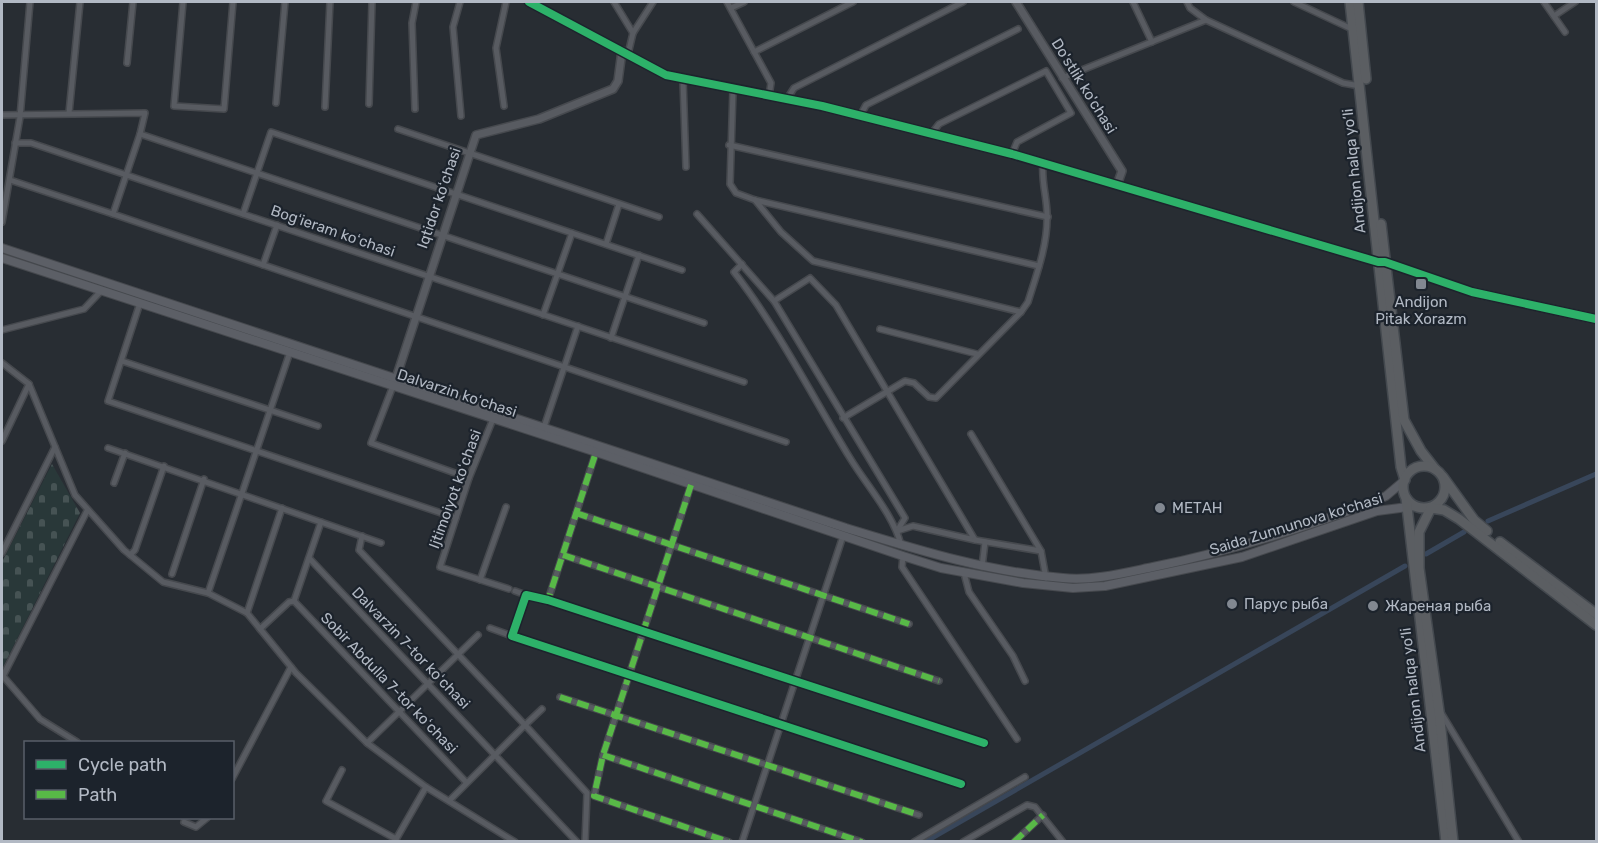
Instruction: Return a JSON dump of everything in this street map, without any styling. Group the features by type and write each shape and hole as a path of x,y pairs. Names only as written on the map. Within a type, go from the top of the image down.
{"highway":[{"name":"Andijon halqa yo‘li","path":"1350,2 1404,420 1421,452 1435,469"},
{"name":"Andijon halqa yo‘li","path":"1358,2 1401,467 1405,480"},
{"path":"1596,615 1482,528 1435,469 1422,466 1415,468 1405,480 1409,504 1453,515 1596,625"},
{"path":"1431,508 1437,505 1445,494 1443,477"},
{"name":"Andijon halqa yo‘li","path":"1409,504 1453,842"},
{"name":"Andijon halqa yo‘li","path":"1431,508 1422,527 1418,548 1436,711 1446,842"},
{"path":"1422,527 1436,515 1453,515"}],"main road":[{"name":"Dalvarzin koʻchasi","path":"2,248 394,382 493,419 596,452 611,453 901,545"},
{"name":"Dalvarzin koʻchasi","path":"2,258 290,352 336,362"},
{"name":"Dalvarzin koʻchasi","path":"394,382 544,428 691,485 903,556"},
{"name":"Saida Zunnunova ko'chasi","path":"901,545 946,560 1046,576 1072,578 1137,570 1251,543 1371,503 1386,496 1405,480"},
{"name":"Saida Zunnunova ko'chasi","path":"903,556 964,573 1073,588 1105,586 1242,557 1377,511 1409,504"},
{"path":"945,569 946,560"},
{"path":"1072,578 1073,588"}],"street":[{"path":"2,222 20,117 30,2"},
{"path":"69,113 80,2"},
{"path":"127,63 133,2"},
{"path":"183,2 174,106 224,109 233,2"},
{"path":"276,103 285,2"},
{"path":"325,107 330,2"},
{"path":"369,104 372,2"},
{"path":"415,109 412,23 416,2"},
{"path":"460,2 453,27 461,116"},
{"path":"504,106 496,48 506,2"},
{"path":"529,2 666,75 787,99 932,133 1012,154 1382,262 1472,292 1596,319"},
{"path":"614,2 633,33"},
{"path":"625,53 633,33 653,2"},
{"path":"727,2 771,83 770,96"},
{"path":"730,8 744,2"},
{"path":"754,52 854,2"},
{"path":"787,99 794,88 963,2"},
{"name":"Do'stlik ko'chasi","path":"1016,2 1122,171 1117,185"},
{"path":"1133,2 1152,42"},
{"path":"1186,2 1190,9 1206,20 1343,83 1360,86"},
{"path":"1295,2 1354,30"},
{"path":"1544,2 1565,32"},
{"path":"1554,16 1575,2"},
{"path":"1062,78 1206,20"},
{"path":"860,116 866,105 1018,29"},
{"name":"Iqtidor koʻchasi","path":"394,382 441,234 478,133 539,119 613,89 618,81 625,53"},
{"path":"932,133 939,123 1046,71 1071,113 1017,142 1012,154"},
{"path":"683,80 686,167"},
{"path":"733,90 729,145 732,190 755,200 1039,266"},
{"path":"2,115 20,117 30,113 146,113 113,214"},
{"path":"398,129 659,217"},
{"path":"243,214 271,132 682,270"},
{"path":"140,134 704,323"},
{"name":"Bogʻieram koʻchasi","path":"15,142 31,143 744,382"},
{"path":"729,145 1048,217"},
{"path":"843,418 910,381 929,397 936,398 1021,312 1028,302 1039,266 1048,217 1041,181 1043,163"},
{"path":"10,180 786,442"},
{"path":"755,200 781,232 813,261 1021,312"},
{"path":"606,244 619,204"},
{"path":"697,214 774,302 904,518 897,531"},
{"path":"262,265 277,225"},
{"path":"543,315 572,233"},
{"path":"611,338 639,255"},
{"path":"742,264 734,272 762,308 851,459 897,531 901,545"},
{"path":"774,302 806,279 813,278 836,305 975,540"},
{"path":"2,330 84,309 102,290"},
{"path":"140,303 108,401 456,518"},
{"path":"544,428 578,326"},
{"path":"880,330 977,354"},
{"path":"208,594 244,494 290,352"},
{"path":"122,361 318,426"},
{"path":"2,363 30,384 75,495 87,511 130,555 163,582 208,594 247,613 291,667 367,743 426,787 515,842"},
{"path":"394,382 371,443 469,478"},
{"path":"2,441 30,384"},
{"name":"Ijtimoiyot koʻchasi","path":"493,419 469,478 440,567 548,600 984,743"},
{"path":"971,434 1041,551 1047,585"},
{"path":"2,553 55,447"},
{"path":"108,448 204,479 381,543"},
{"path":"548,600 596,452"},
{"path":"114,483 125,453"},
{"path":"130,555 135,550 164,466"},
{"path":"172,574 204,479"},
{"path":"691,485 645,632 603,755 594,796 729,842"},
{"path":"480,580 506,507"},
{"path":"247,613 282,508"},
{"path":"75,741 40,718 3,676 87,511"},
{"path":"576,513 909,624"},
{"path":"260,629 289,602 294,601 321,522"},
{"path":"897,531 912,526 985,542 1041,551"},
{"path":"362,536 359,550 587,793 585,842"},
{"path":"742,842 843,536"},
{"path":"982,567 985,542"},
{"path":"563,555 939,681"},
{"path":"903,556 902,567 1017,739"},
{"name":"Dalvarzin 7-tor koʻchasi","path":"309,558 577,842"},
{"path":"964,573 969,592 1013,656 1025,681"},
{"path":"512,636 526,595"},
{"name":"Sobir Abdulla 7-tor koʻchasi","path":"294,601 466,782"},
{"path":"490,628 961,784"},
{"path":"367,743 478,635"},
{"path":"234,775 291,667"},
{"path":"560,697 919,815"},
{"path":"449,801 542,709"},
{"path":"1436,711 1519,842"},
{"path":"603,755 862,842"},
{"path":"342,770 326,801 396,840 426,787"},
{"path":"914,842 1024,777"},
{"path":"963,842 1027,805 1035,807 1043,815 1063,842"},
{"path":"1014,842 1043,815"},
{"path":"184,822 196,827 206,819"}],"green space":[{"path":"52,464 80,513 2,669 2,562"}],"waterway":[{"path":"1488,521 1596,474"},
{"path":"1426,554 1464,532"},
{"path":"925,842 1405,566"}],"marked path":[{"path":"553,601 548,600 596,452"},
{"path":"691,485 603,755 594,796 729,842"},
{"path":"576,513 909,624"},
{"path":"563,555 939,681"},
{"path":"560,697 919,815"},
{"path":"603,755 862,842"},
{"path":"1014,842 1043,815"}],"cycle path":[{"path":"529,2 666,75 822,106 1012,154 1378,262 1385,262 1472,292 1596,319"},
{"path":"961,784 512,636 526,595 548,600 984,743"}],"place":[{"name":"Andijon Pitak Xorazm","path":"1421,284"},
{"name":"МЕТАН","path":"1160,508"},
{"name":"Парус рыба","path":"1232,604"},
{"name":"Жареная рыба","path":"1373,606"}]}
